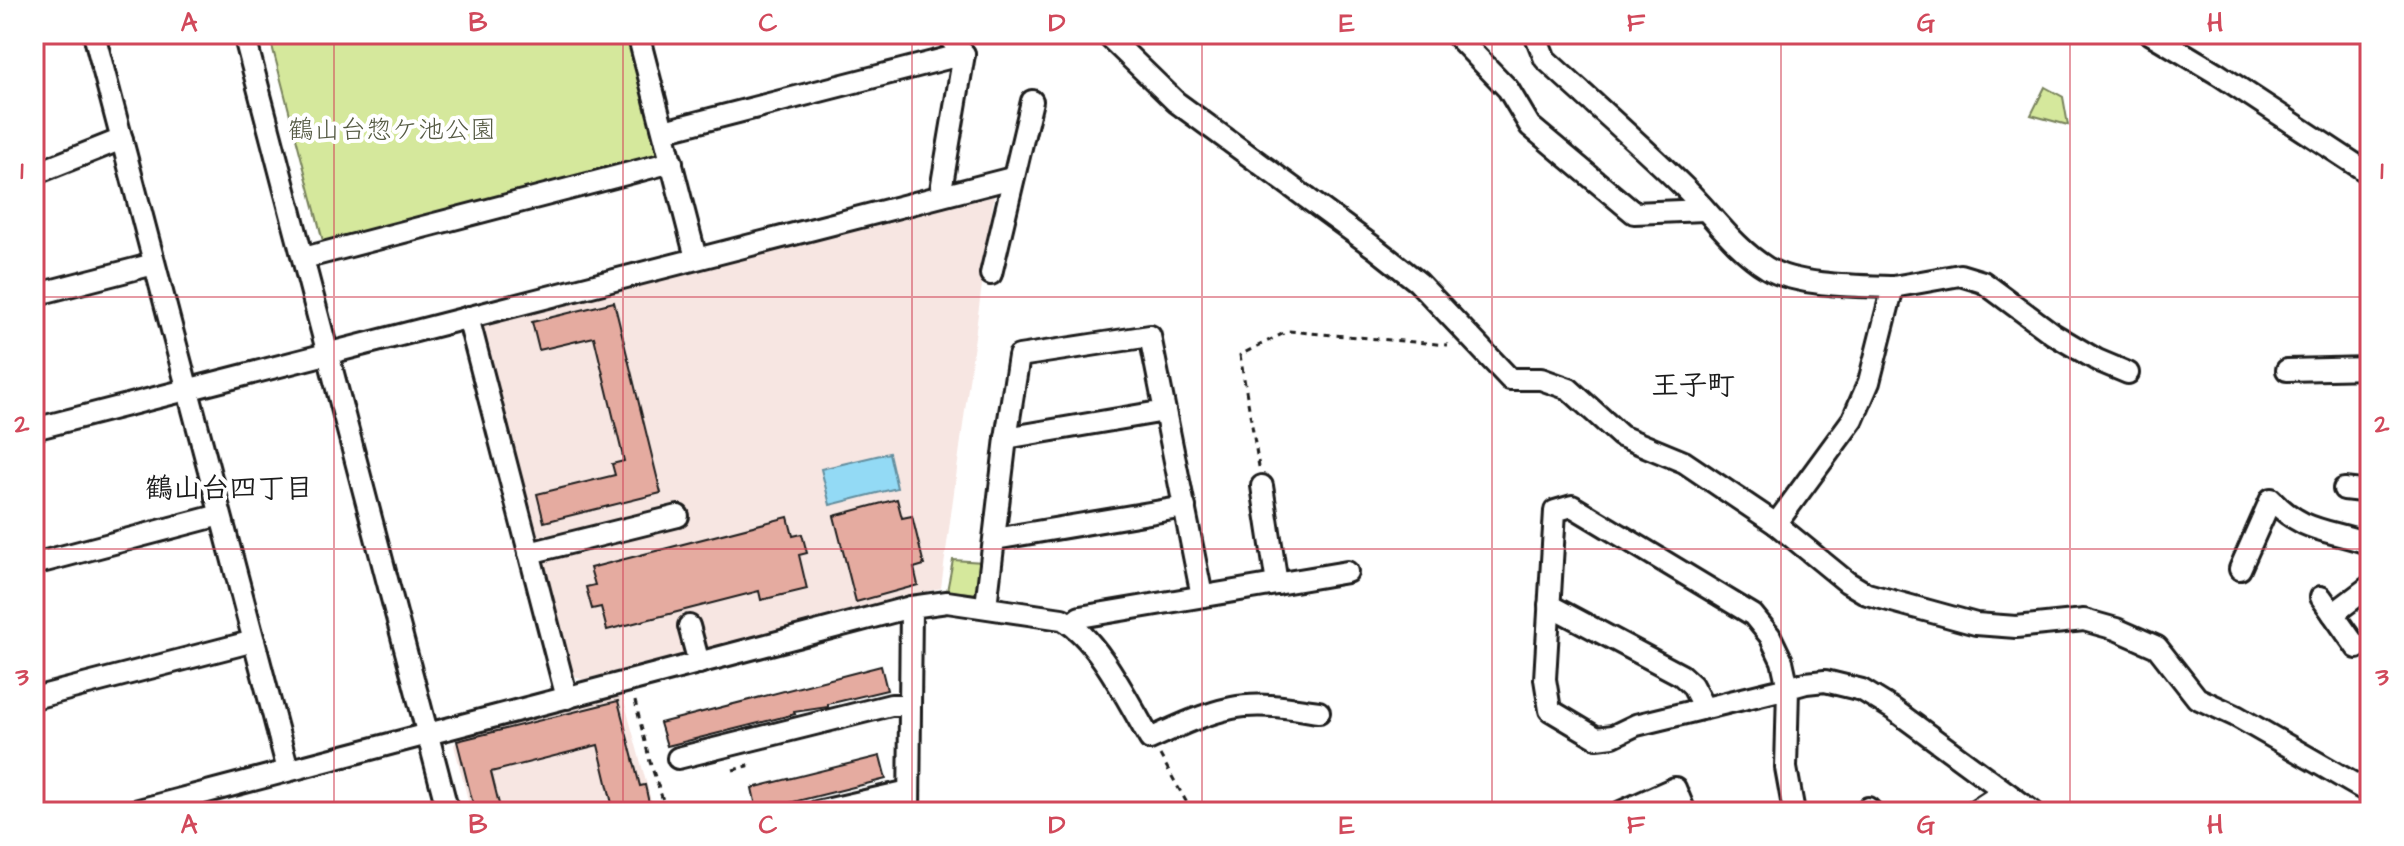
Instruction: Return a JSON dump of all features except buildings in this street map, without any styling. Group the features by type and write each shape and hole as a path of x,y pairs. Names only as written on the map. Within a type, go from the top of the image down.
{"street":[{"path":"94,34 288,770"},
{"path":"244,34 448,812"},
{"path":"638,34 696,258"},
{"path":"946,34 964,54"},
{"path":"1106,34 1176,102 1418,282 1510,379 1541,379 1569,389 1621,436 1684,462 1776,524 1847,582 1867,594 1976,624 2016,627 2084,620 2116,629 2157,647 2197,698 2249,723 2370,793"},
{"path":"1455,34 1508,89 1530,126 1634,213 1704,210"},
{"path":"1535,34 1545,59 1687,189 1704,210 1769,270 1836,285 1893,287 1960,275 1983,282 2053,334 2097,360 2128,373"},
{"path":"2151,34 2370,174"},
{"path":"664,131 964,54"},
{"path":"940,196 964,54"},
{"path":"991,274 1032,101"},
{"path":"34,174 122,139"},
{"path":"304,258 672,162"},
{"path":"34,429 1012,178"},
{"path":"34,295 154,264"},
{"path":"1776,524 1853,419 1869,382 1893,287"},
{"path":"468,317 567,698"},
{"path":"986,606 1019,356 1150,336 1202,596"},
{"path":"2287,370 2370,368"},
{"path":"2316,369 2316,390"},
{"path":"1006,438 1165,411"},
{"path":"1262,486 1277,584"},
{"path":"2344,489 2370,492"},
{"path":"2240,569 2271,499 2284,513 2310,528 2370,544"},
{"path":"1794,812 1786,768 1788,688 1782,661 1770,636 1753,615 1572,506 1555,511 1545,679 1550,710 1597,738 1613,736 1636,725 1788,688 1806,683 1825,681 1862,690 1893,709 2033,812"},
{"path":"995,539 1185,507"},
{"path":"34,564 220,515"},
{"path":"529,553 678,516"},
{"path":"1071,624 1080,617 1347,572"},
{"path":"2357,648 2327,605 2370,586"},
{"path":"138,811 911,607 947,602 1062,619 1071,624 1087,638 1150,739 1198,718 1233,708 1266,706 1319,712"},
{"path":"1549,605 1681,675 1692,685 1704,708"},
{"path":"817,812 909,802 911,607"},
{"path":"689,626 699,663"},
{"path":"34,698 254,641"},
{"path":"678,758 891,705 910,705"},
{"path":"1621,812 1675,788 1685,812"},
{"path":"1973,812 2004,792"}],"path":[{"path":"1262,486 1240,355 1288,331 1455,345"},
{"path":"634,693 650,762 667,812"},
{"path":"1150,739 1192,812"}],"shaded area":[{"path":"994,196 941,588 582,680 572,674 479,331 485,321"},
{"path":"622,693 652,804 627,812 471,812 454,745 461,736"}],"green space":[{"name":"鶴山台惣ケ池公園","path":"269,34 629,34 659,148 653,158 324,245"},
{"path":"2045,87 2063,97 2068,125 2031,115"},
{"path":"953,560 983,562 980,594 947,591"}],"water":[{"path":"889,453 897,488 830,505 821,469"}],"district":[{"name":"王子町","path":"1693,384"},
{"name":"鶴山台四丁目","path":"229,487"}]}
